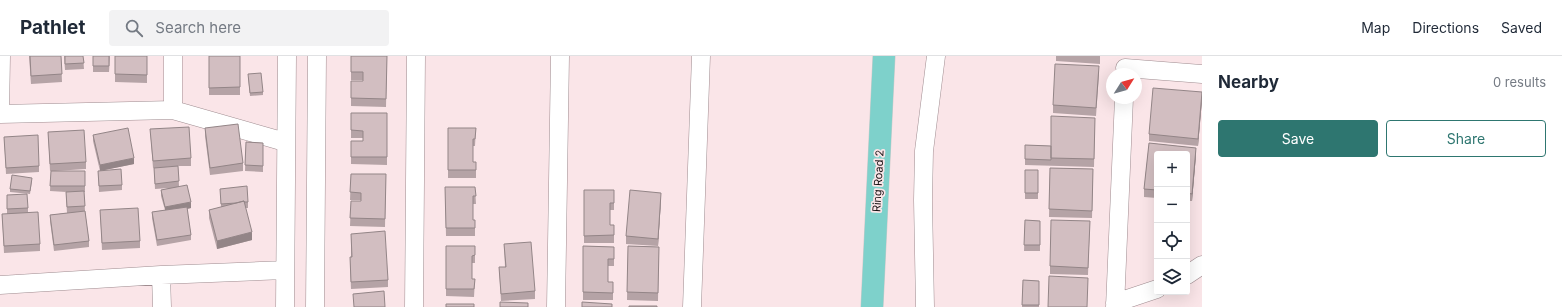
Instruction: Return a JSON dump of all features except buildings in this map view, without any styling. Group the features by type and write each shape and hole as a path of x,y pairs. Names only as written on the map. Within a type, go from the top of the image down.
{"main road":[{"name":"Ring Road 2","path":"872,307 884,56"}],"street":[{"path":"1,56 0,114 173,110 285,142"},
{"path":"172,56 173,110"},
{"path":"285,307 286,56"},
{"path":"315,307 317,56"},
{"path":"414,307 416,56"},
{"path":"556,307 560,56"},
{"path":"692,307 701,56"},
{"path":"925,307 923,200 924,150 936,56"},
{"path":"1125,66 1202,74"},
{"path":"1124,104 1115,305 1154,290"},
{"path":"1190,273 1202,265"},
{"path":"0,285 161,275 285,270"},
{"path":"161,275 162,307"}]}
